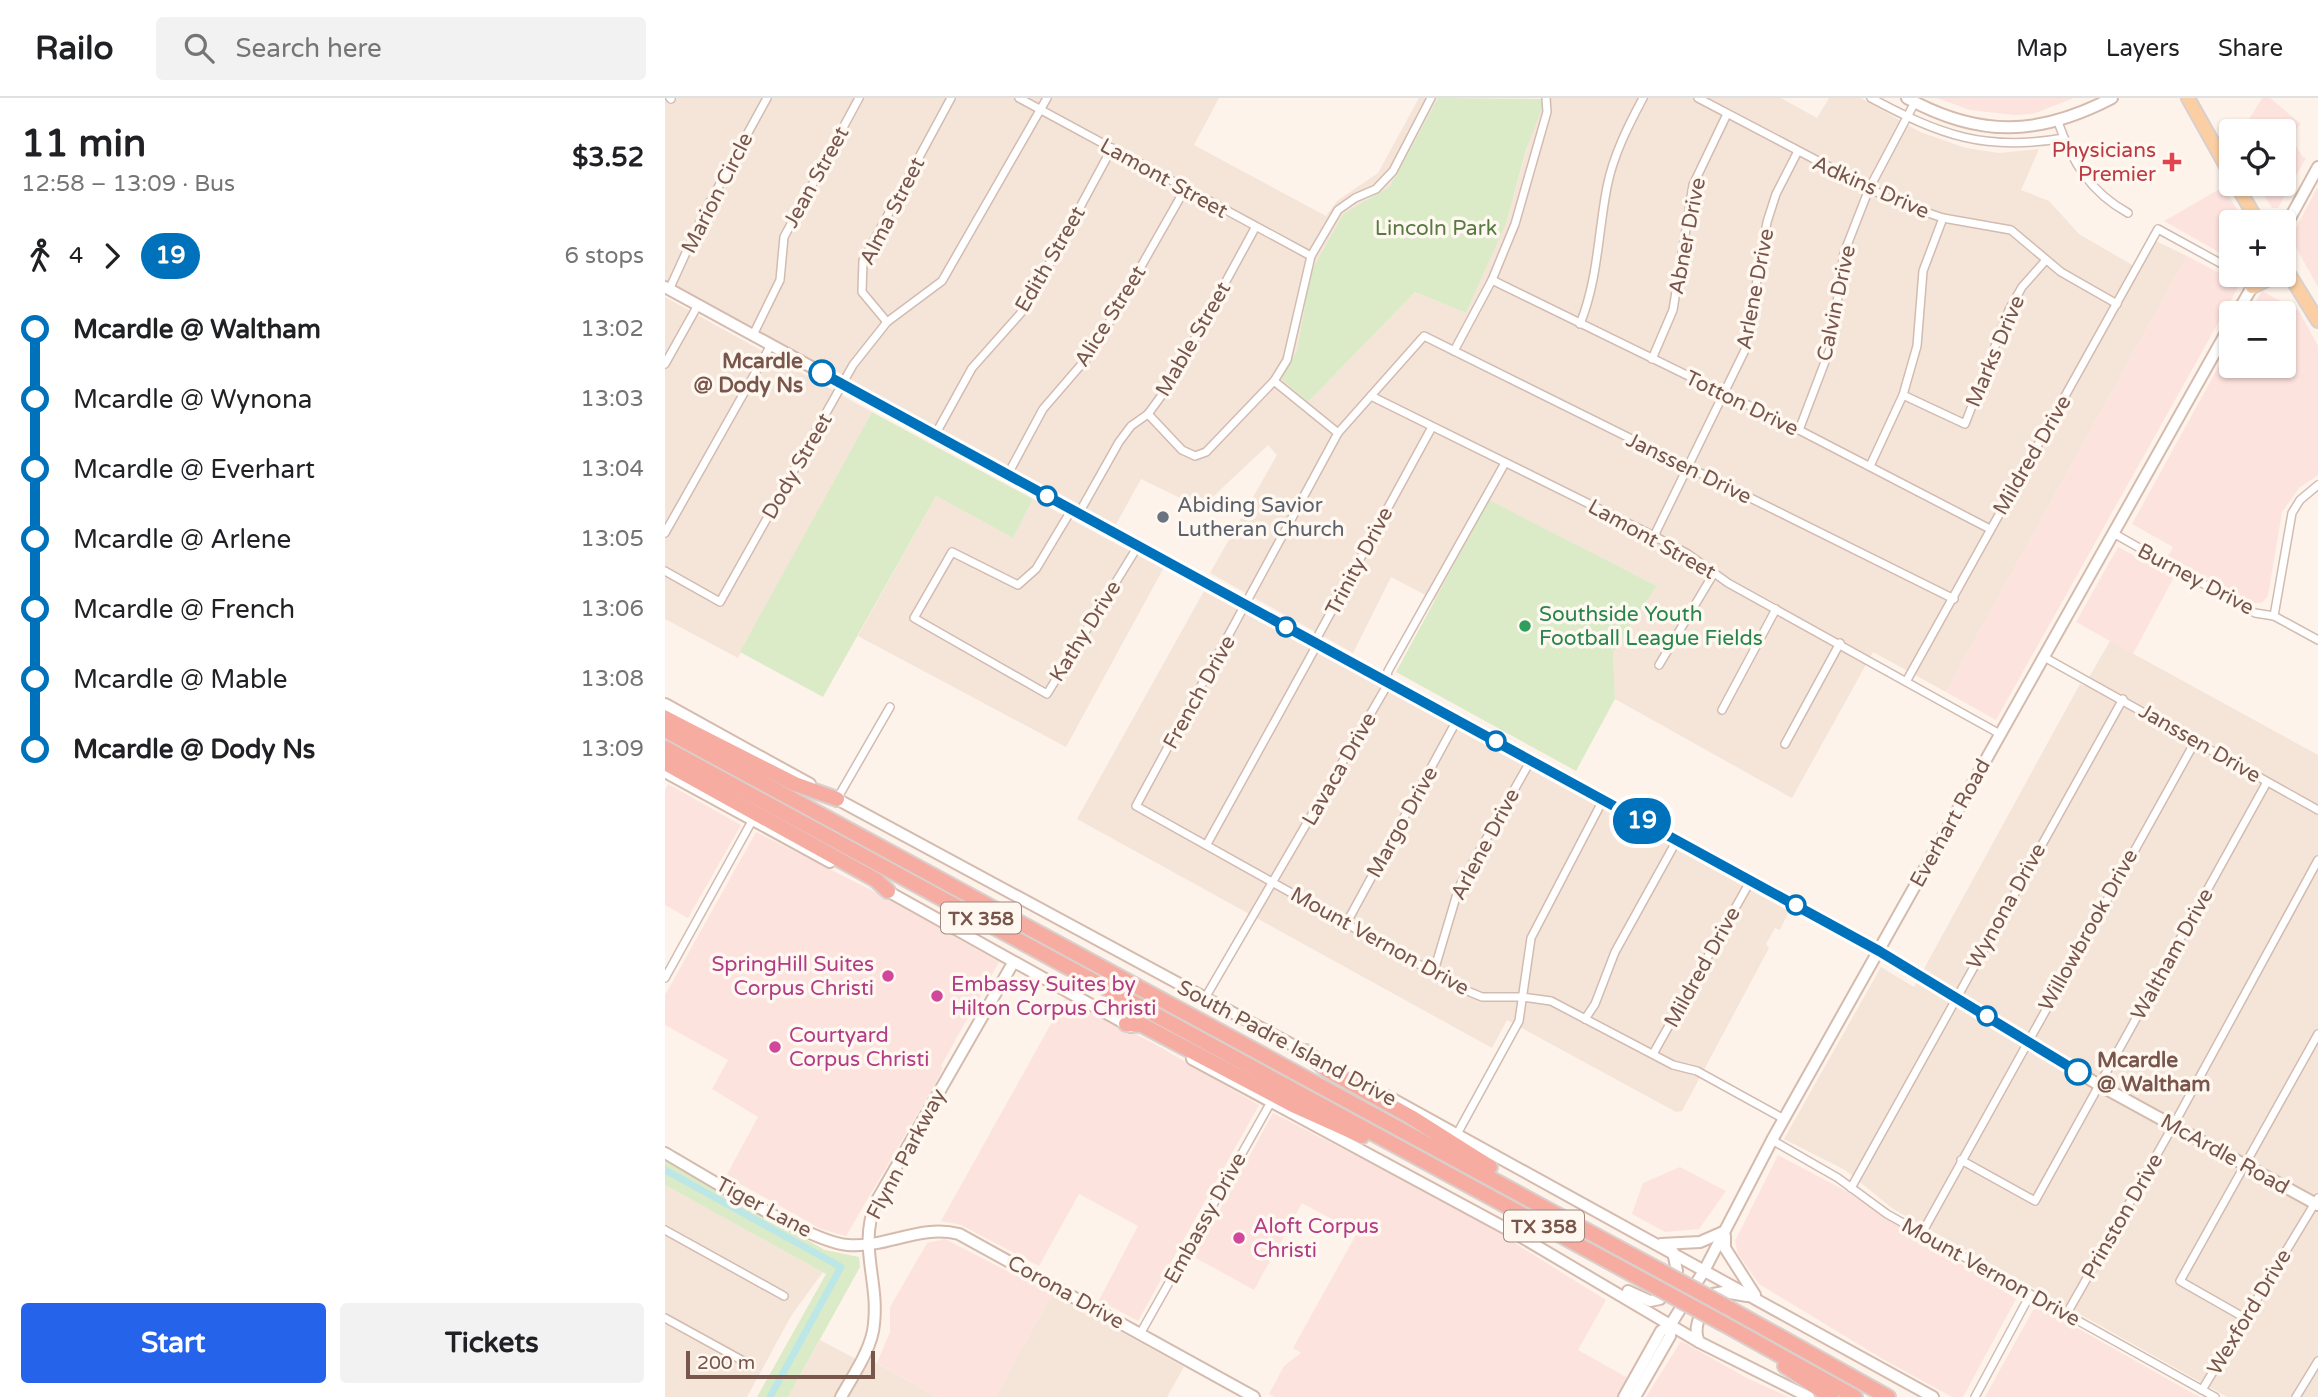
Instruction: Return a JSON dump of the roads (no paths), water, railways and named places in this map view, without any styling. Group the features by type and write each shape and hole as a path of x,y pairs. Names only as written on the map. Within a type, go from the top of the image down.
{"highway":[{"path":"665,718 795,784 837,799"},
{"name":"South Padre Island Drive","path":"665,730 1606,1240 1888,1397"},
{"name":"South Padre Island Drive","path":"665,748 1855,1397"},
{"path":"665,763 876,880 888,891"},
{"path":"1126,1024 1142,1025 1332,1123 1387,1148 1406,1151"},
{"path":"1306,1052 1327,1070 1411,1117 1503,1176 1584,1219 1606,1240"},
{"path":"1724,1324 1831,1397"},
{"path":"1783,1339 1901,1397"}],"main road":[{"path":"1911,100 1957,120 1992,127 2032,127 2058,122 2112,98"},
{"path":"2188,98 2219,153"},
{"path":"2295,210 2317,170"},
{"path":"2296,286 2318,321"},
{"name":"McArdle Road","path":"667,288 1751,880 1879,951 2099,1085 2244,1166 2317,1202"},
{"name":"Everhart Road","path":"1624,1397 1661,1331 1671,1324 1706,1269 1772,1140 2219,345"},
{"path":"665,704 1457,1133 1525,1174 1706,1269 1933,1397"},
{"path":"665,772 1571,1265 1699,1342 1809,1397"},
{"name":"Flynn Parkway","path":"841,1397 870,1341 874,1324 867,1245 868,1227 876,1202 1013,963"},
{"name":"Tiger Lane","path":"665,1153 828,1242 867,1245"},
{"name":"Corona Drive","path":"867,1245 926,1231 943,1230 959,1234 1254,1397"},
{"path":"1659,1244 1700,1242 1725,1230 1725,1248 1756,1297"},
{"path":"1571,1265 1642,1298 1655,1301 1677,1271 1678,1262 1673,1252"},
{"path":"1699,1342 1695,1328 1713,1294 1724,1292 1756,1297"},
{"name":"Everhart Road","path":"1635,1397 1670,1336 1671,1324"}],"street":[{"name":"Marion Circle","path":"667,288 704,213 767,98"},
{"name":"Jean Street","path":"753,335 780,280 784,237 859,98"},
{"name":"Alma Street","path":"887,322 862,292 860,277 863,261 951,98"},
{"name":"Lamont Street","path":"1019,98 1311,256"},
{"name":"Dody Street","path":"665,571 720,602 865,348 887,322 942,281 1047,98"},
{"path":"1148,414 1182,450 1195,456 1206,453 1274,381 1287,360 1311,256 1338,210 1355,198 1376,189 1393,172 1431,98"},
{"path":"1454,351 1492,280 1515,224 1547,112 1546,98"},
{"path":"1580,324 1591,297 1607,185 1624,135 1643,98"},
{"name":"Adkins Drive","path":"1698,98 1797,153 1915,210 1943,218 2011,230 2074,281 2117,304"},
{"path":"1871,98 1932,130 1982,142 2021,144 2064,138"},
{"name":"Calvin Drive","path":"1800,430 1831,346 1844,253 1869,189 1907,117 1911,100"},
{"name":"Abner Drive","path":"1652,359 1673,310 1693,185 1727,114"},
{"path":"2058,122 2084,178 2099,194 2128,213"},
{"name":"Edith Street","path":"935,435 972,368 1020,314 1032,296 1112,149"},
{"name":"Arlene Drive","path":"1654,536 1748,339 1767,222 1776,194 1797,153"},
{"name":"Alice Street","path":"1008,474 1043,409 1093,351 1185,189"},
{"path":"1870,466 1903,395 1917,346 1923,271 1943,218"},
{"name":"Mable Street","path":"914,618 952,552 1018,585 1036,569 1119,442 1131,426 1148,414 1170,384 1255,228"},
{"name":"Mildred Drive","path":"1907,680 2158,229 2219,262"},
{"name":"Marks Drive","path":"1903,395 1965,424 2009,310 2022,287 2046,260"},
{"name":"Totton Drive","path":"1492,280 1723,395 1800,430 1990,529"},
{"path":"665,364 698,305"},
{"name":"Janssen Drive","path":"1424,336 1954,599"},
{"name":"French Drive","path":"1136,806 1338,433 1424,336"},
{"path":"665,533 771,345"},
{"path":"1274,381 1338,433"},
{"name":"Lamont Street","path":"1371,396 1654,536 1776,609 2000,734"},
{"name":"Trinity Drive","path":"1207,844 1432,427"},
{"name":"Lavaca Drive","path":"1205,998 1385,689 1388,671 1505,463"},
{"path":"2274,616 2293,513 2300,500 2318,485"},
{"name":"Burney Drive","path":"2113,533 2255,613 2274,616 2318,640"},
{"name":"Kathy Drive","path":"914,618 1047,694 1138,546"},
{"path":"1659,666 1714,573"},
{"path":"1722,710 1776,609"},
{"path":"1785,744 1840,643"},
{"name":"Janssen Drive","path":"2044,657 2318,810"},
{"name":"Wynona Drive","path":"1851,1188 1955,996 2123,699"},
{"path":"837,799 890,707"},
{"name":"Margo Drive","path":"1346,924 1457,720"},
{"name":"Willowbrook Drive","path":"1922,1233 2026,1041 2196,740"},
{"name":"Arlene Drive","path":"1434,971 1459,887 1531,760"},
{"name":"Waltham Drive","path":"1962,1160 2035,1201 2267,782"},
{"path":"1457,1133 1519,1021 1531,939 1603,800"},
{"name":"Mount Vernon Drive","path":"1136,806 1482,997 1522,997 1551,1001 1673,1065 1697,1071 1784,1119"},
{"path":"665,978 752,821"},
{"path":"1585,1019 1595,1004 1615,952 1677,840"},
{"name":"Prinston Drive","path":"2066,1315 2318,860"},
{"name":"Mildred Drive","path":"1653,1054 1751,880"},
{"path":"2245,1318 2180,1281 2318,1034"},
{"name":"Embassy Drive","path":"1140,1334 1271,1102"},
{"name":"Mount Vernon Drive","path":"1772,1140 1838,1178 1922,1233 2215,1397"},
{"name":"Wexford Drive","path":"2202,1390 2317,1202"},
{"path":"665,1230 784,1296"},
{"path":"1975,1397 2030,1295"},
{"path":"665,1318 745,1362"},
{"path":"2295,1397 2318,1361"}],"waterway":[{"path":"665,1170 841,1267 770,1397"}],"place":[{"name":"Physicians Premier","path":"2172,162"},
{"name":"Mcardle @ Dody Ns","path":"822,373"},
{"name":"Abiding Savior Lutheran Church","path":"1163,517"},
{"name":"Southside Youth Football League Fields","path":"1525,626"},
{"name":"SpringHill Suites Corpus Christi","path":"888,976"},
{"name":"Embassy Suites by Hilton Corpus Christi","path":"937,996"},
{"name":"Courtyard Corpus Christi","path":"775,1047"},
{"name":"Mcardle @ Waltham","path":"2078,1072"},
{"name":"Aloft Corpus Christi","path":"1239,1238"}],"park label":[{"name":"Lincoln Park","path":"1436,228"}]}
